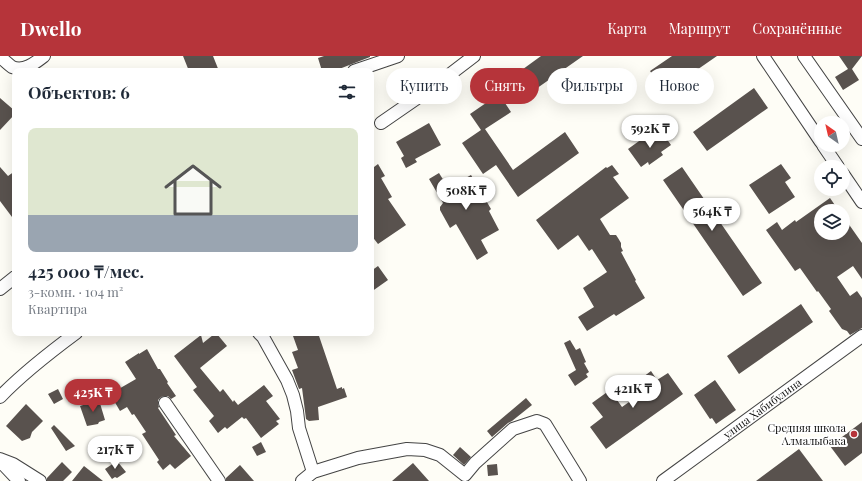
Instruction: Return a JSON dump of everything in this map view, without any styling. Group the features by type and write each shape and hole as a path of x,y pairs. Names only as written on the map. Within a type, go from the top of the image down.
{"street":[{"path":"23,68 44,56"},
{"path":"363,68 398,56"},
{"path":"381,124 474,56"},
{"path":"763,56 814,132"},
{"path":"804,56 862,139"},
{"path":"0,57 17,68"},
{"path":"850,184 862,202"},
{"path":"0,289 12,279"},
{"path":"0,397 50,352 72,336"},
{"path":"262,336 287,380 293,395 299,428 313,472"},
{"name":"улица Хабибулина","path":"663,481 862,336"},
{"path":"165,403 219,481"},
{"path":"302,481 313,472 358,458 407,449 425,450 440,455 465,476 475,463 513,429 537,421 545,424 580,481"},
{"path":"0,460 19,481"},
{"path":"0,460 13,464 40,481"}],"building":[{"path":"183,56 213,56 218,68 188,68"},
{"path":"324,56 370,56 342,68 321,68 318,58"},
{"path":"541,56 583,56 566,68 547,68 547,81 539,87 539,68 524,68"},
{"path":"672,56 717,56 700,68 654,68"},
{"path":"839,56 862,56 852,69 859,80 843,90 835,77 848,69"},
{"path":"754,88 768,108 707,151 693,132"},
{"path":"0,98 12,108 12,117 0,130"},
{"path":"484,104 506,104 511,112 485,129 513,170 565,132 579,153 518,197 496,165 483,174 462,143 481,130 470,114"},
{"path":"429,123 441,145 415,159 417,162 406,168 401,158 404,156 396,142"},
{"path":"653,131 656,136 662,132 671,145 661,152 663,155 649,165 648,162 641,167 628,149"},
{"path":"378,164 385,176 381,178 392,197 388,199 406,225 378,244 374,239 374,167"},
{"path":"781,164 791,178 785,182 795,197 769,214 749,185"},
{"path":"612,165 619,174 613,177 629,198 600,219 610,235 616,235 621,243 623,251 621,252 645,298 616,316 614,314 587,331 578,317 594,307 583,288 607,272 592,249 589,251 578,235 558,250 536,220 606,167 607,168"},
{"path":"0,167 8,176 12,173 12,217 0,201"},
{"path":"682,167 762,283 743,296 663,180"},
{"path":"439,173 444,181 449,178 453,185 471,175 491,209 489,211 499,230 481,240 488,253 477,260 456,224 450,228 440,210 443,203 429,179"},
{"path":"830,198 834,204 822,204"},
{"path":"814,209 814,240 850,240 850,226 862,243 862,279 853,266 837,277 850,296 857,291 862,298 862,328 850,335 847,331 842,329 829,311 831,309 800,268 795,271 766,230 777,222 782,230 795,220 796,222"},
{"path":"378,266 388,280 374,290 374,269"},
{"path":"801,304 813,322 739,374 727,356"},
{"path":"200,336 201,336 203,343 212,336 219,336 227,346 200,368 220,392 223,389 233,402 234,400 238,405 264,385 273,396 266,401 280,419 276,421 279,424 261,438 246,418 244,419 242,417 227,429 225,427 218,433 209,421 214,416 193,390 197,387 174,356"},
{"path":"293,336 319,336 337,389 342,387 342,389 344,388 347,397 318,407 319,420 309,421 306,419 302,388 299,389 292,370 298,368 292,352 298,350"},
{"path":"570,340 576,350 580,348 586,362 584,363 589,372 586,374 588,377 575,386 568,375 576,370 564,343"},
{"path":"147,349 176,396 171,399 168,396 161,397 158,400 158,408 176,435 174,436 191,456 175,469 170,464 163,470 157,462 159,460 142,434 146,432 134,414 132,415 127,407 120,411 110,394 136,379 125,362"},
{"path":"651,371 657,380 668,373 683,394 606,449 590,427 603,417 592,403 610,390 622,407 646,390 639,380"},
{"path":"715,380 736,410 716,424 712,418 710,419 694,395"},
{"path":"58,389 63,399 54,404 48,394"},
{"path":"526,398 532,405 492,437 487,431"},
{"path":"99,400 105,420 99,422 98,424 87,426 80,406"},
{"path":"26,404 43,421 32,432 30,438 22,441 6,426"},
{"name":"Средняя школа Алмалыбака","path":"862,422 862,453 845,466 830,446"},
{"path":"54,425 75,446 66,451 51,428"},
{"path":"261,442 266,452 257,456 252,447"},
{"path":"460,447 471,457 464,465 453,455"},
{"path":"799,449 823,481 756,481"},
{"path":"117,461 126,472 117,478 115,477 112,479 105,469"},
{"path":"62,462 72,472 63,481 47,481 47,478"},
{"path":"413,463 429,481 392,481"},
{"path":"497,464 498,475 488,476 487,465"},
{"path":"240,465 254,481 226,481 226,478"},
{"path":"84,466 103,481 72,481"}],"place":[{"name":"Средняя школа Алмалыбака","path":"854,434"}]}
